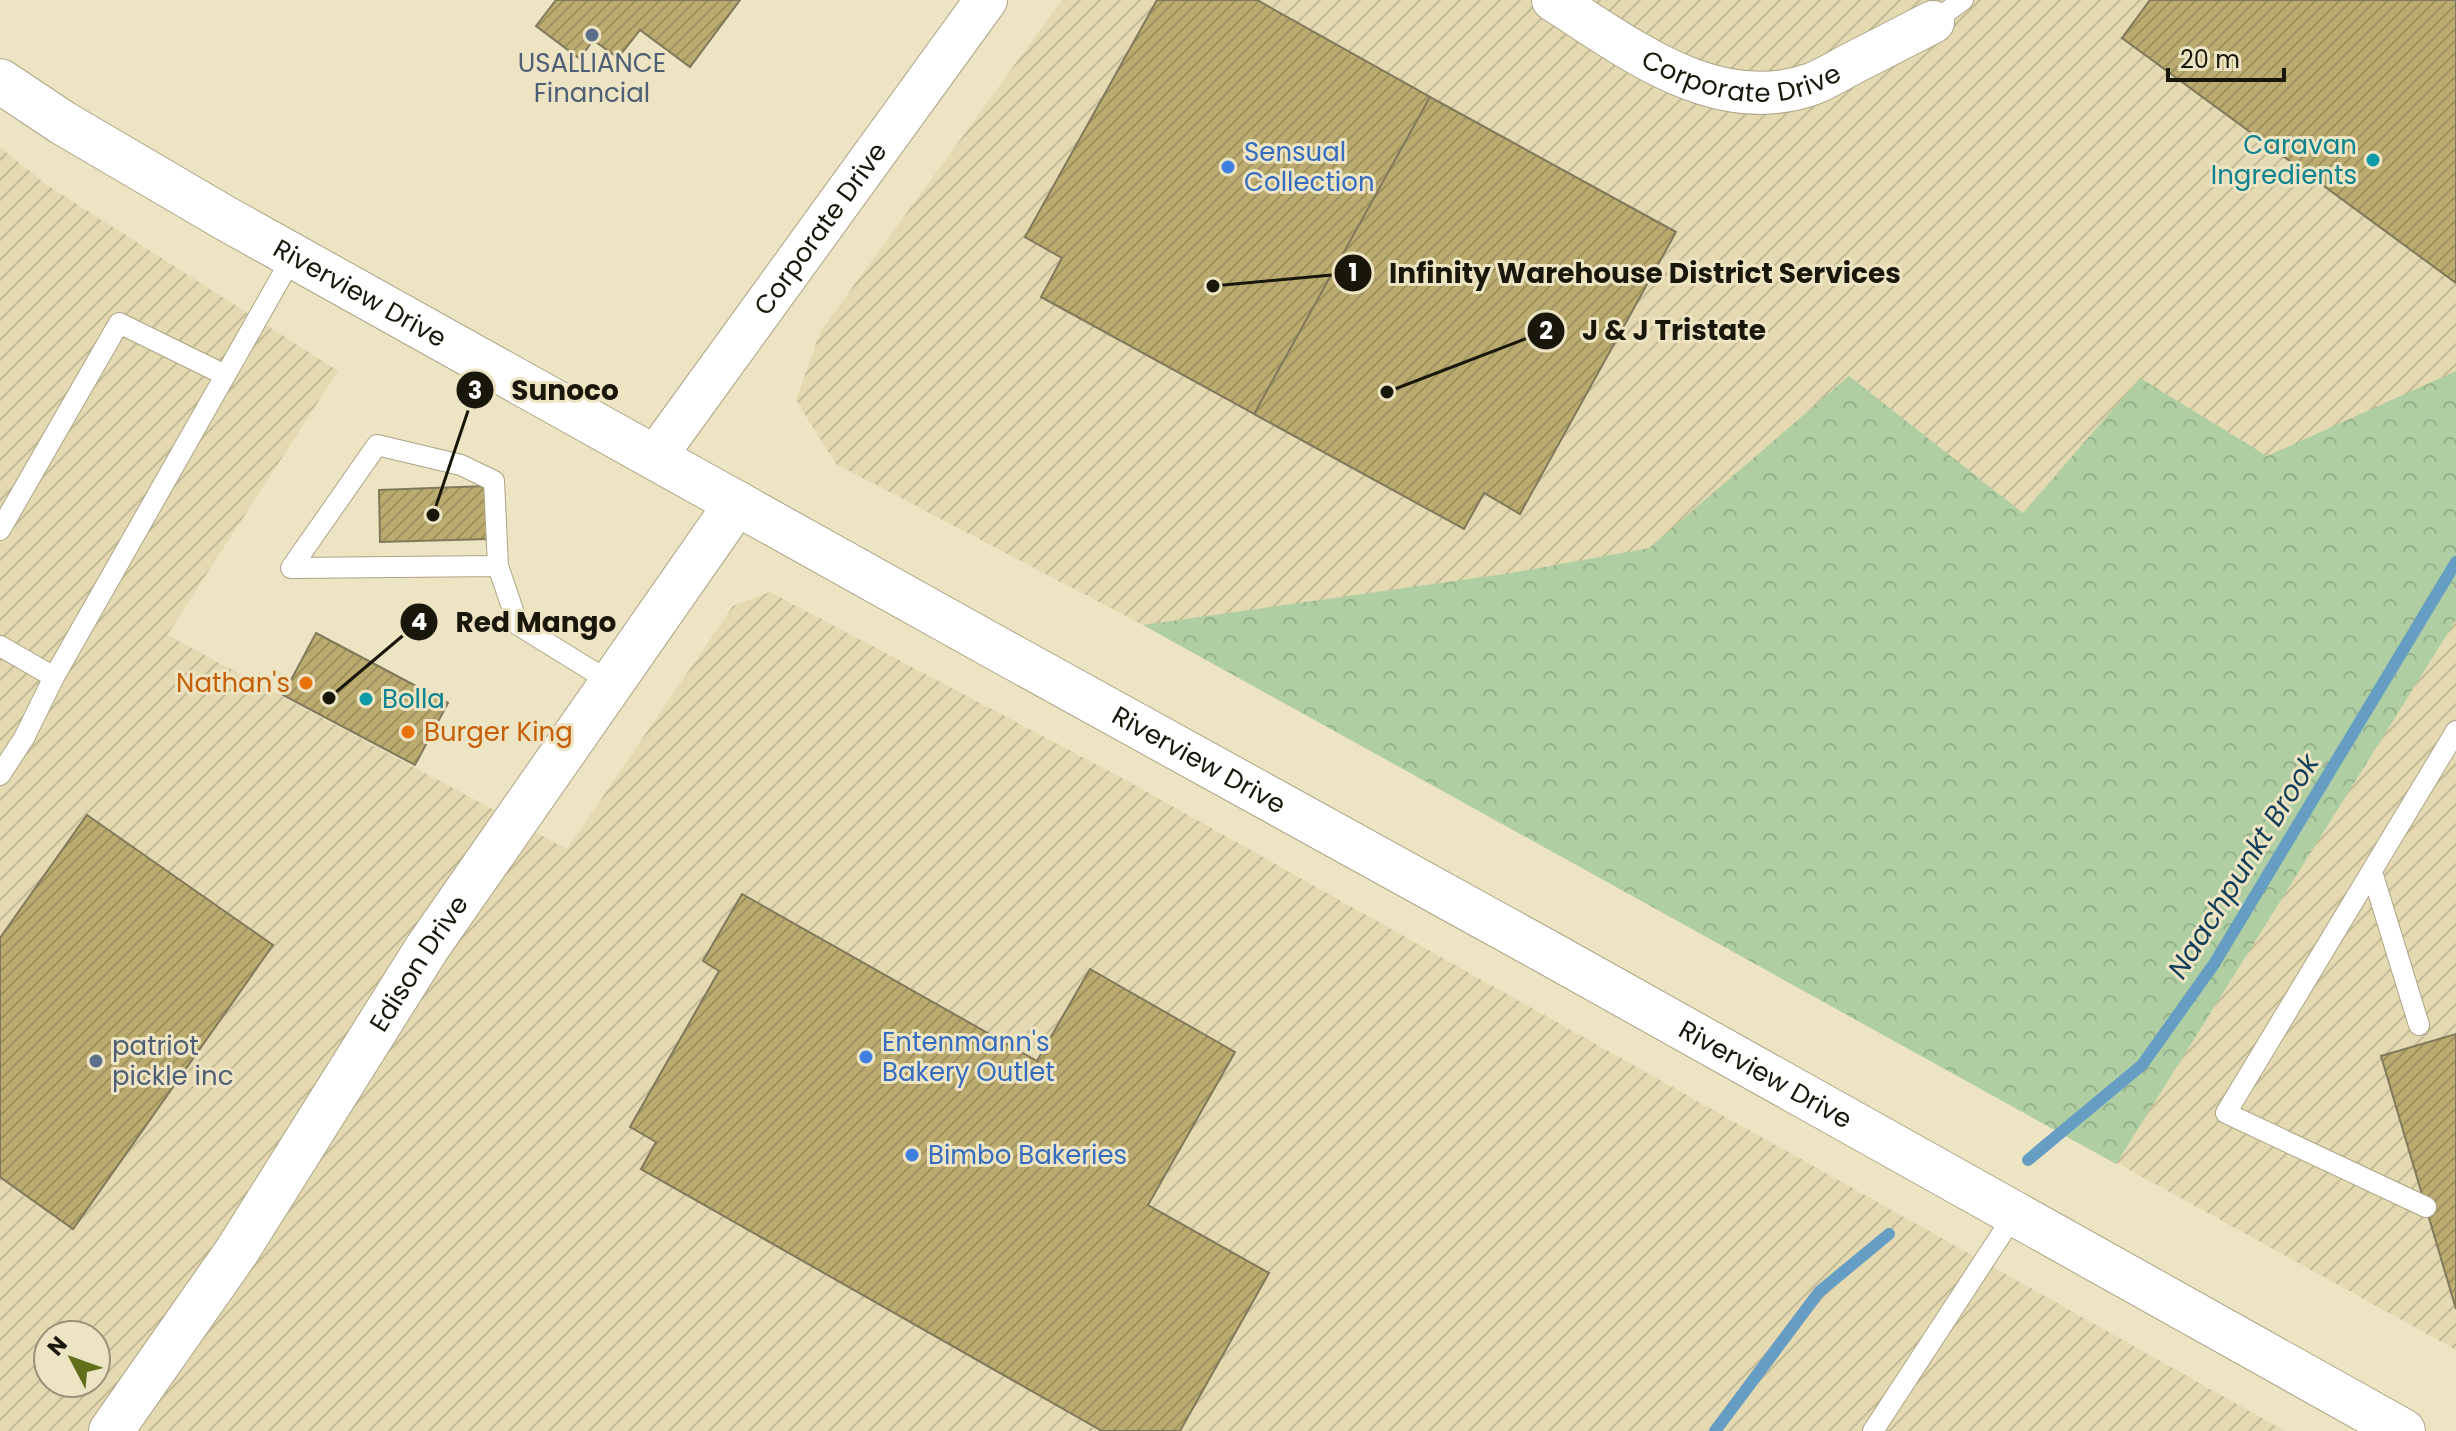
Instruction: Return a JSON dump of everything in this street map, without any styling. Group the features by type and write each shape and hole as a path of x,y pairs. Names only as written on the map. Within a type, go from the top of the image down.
{"main road":[{"name":"Riverview Drive","path":"0,81 63,123 293,256 2403,1431"},
{"name":"Edison Drive","path":"111,1431 237,1251 427,948 737,503"}],"street":[{"name":"Corporate Drive","path":"655,457 986,0"},
{"name":"Corporate Drive","path":"1553,0 1660,68 1703,84 1746,92 1788,90 1813,84 1948,11"}],"lane":[{"path":"0,775 24,738 54,677 293,256"},
{"path":"0,530 119,323 225,375"},
{"path":"498,566 291,568 377,445 461,465 494,481 498,566 518,625 612,683"},
{"path":"0,646 54,677"},
{"path":"2426,1207 2226,1113 2456,731"},
{"path":"2372,872 2419,1025"},
{"path":"1873,1431 2014,1215"}],"shaded area":[{"path":"1062,0 2456,0 2456,1350 1143,625 836,464 796,400 820,332"},
{"path":"0,147 44,183 338,371 167,635 567,849 733,606 770,592 1124,779 2285,1431 0,1431"}],"green space":[{"path":"2456,371 2456,620 2116,1164 1143,625 1511,573 1649,548 1849,376 2023,513 2140,378 2267,456"}],"building":[{"name":"USALLIANCE Financial","path":"556,0 740,0 690,67 640,30 618,58 593,40 580,59 536,26"},
{"name":"Sensual Collection","path":"1157,0 1257,0 1430,97 1254,414 1041,297 1062,258 1025,237"},
{"name":"Caravan Ingredients","path":"2150,0 2456,0 2456,283 2122,38"},
{"name":"Sensual Collection","path":"1430,97 1676,232 1520,514 1484,493 1464,529 1254,414"},
{"path":"486,486 488,539 380,542 379,490"},
{"name":"Bolla","path":"316,633 448,703 415,765 283,695"},
{"name":"patriot pickle inc","path":"87,815 273,945 73,1229 0,1177 0,938"},
{"name":"Bimbo Bakeries","path":"742,894 1037,1061 1090,969 1235,1052 1148,1205 1269,1273 1180,1431 1102,1431 641,1169 656,1142 630,1127 719,971 703,961"},
{"path":"2456,1034 2456,1309 2381,1056"}],"waterway":[{"name":"Naachpunkt Brook","path":"2028,1160 2142,1065 2214,964 2456,562"},
{"name":"Naachpunkt Brook","path":"1715,1431 1819,1292 1889,1234"}],"place":[{"name":"USALLIANCE Financial","path":"592,35"},
{"name":"Caravan Ingredients","path":"2373,160"},
{"name":"Sensual Collection","path":"1228,167"},
{"name":"Infinity Warehouse District Services","path":"1213,286"},
{"name":"J & J Tristate","path":"1387,392"},
{"name":"Sunoco","path":"433,515"},
{"name":"Nathan's","path":"306,683"},
{"name":"Red Mango","path":"329,698"},
{"name":"Bolla","path":"366,699"},
{"name":"Burger King","path":"408,732"},
{"name":"Entenmann's Bakery Outlet","path":"866,1057"},
{"name":"patriot pickle inc","path":"96,1061"},
{"name":"Bimbo Bakeries","path":"912,1155"}]}
